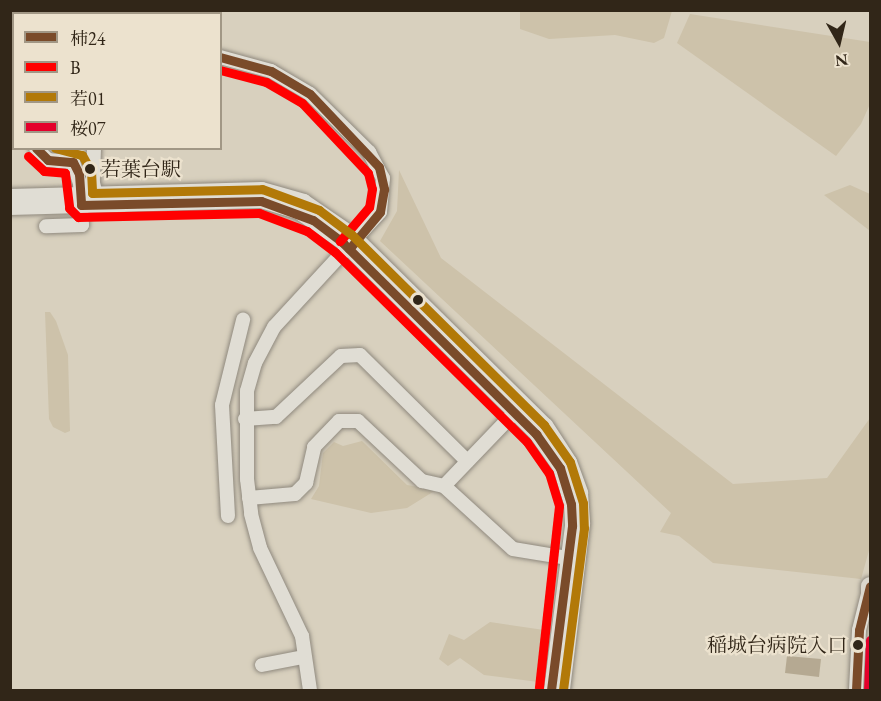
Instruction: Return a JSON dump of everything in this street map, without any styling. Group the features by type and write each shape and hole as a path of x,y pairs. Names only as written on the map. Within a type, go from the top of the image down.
{"street":[{"path":"222,57 253,58 310,94 379,167 384,200 380,212 263,328 238,393 243,515 253,551 291,630 299,662 301,690"},
{"path":"222,66 246,71 288,90 320,113 362,158 374,180 375,199 365,220 350,241 282,316 265,340 250,377 245,418 249,498 260,548 302,636 310,690"},
{"path":"38,150 48,160 73,162 92,150"},
{"path":"94,150 93,183 97,199"},
{"path":"57,206 52,226 82,225 79,174 73,162"},
{"path":"10,196 97,199 262,189 304,201 350,241 546,425 570,462 581,494 583,524 564,690"},
{"path":"10,208 57,206 81,199"},
{"path":"350,241 552,453 567,486 572,526 551,690"},
{"path":"228,516 222,405 243,320"},
{"path":"245,418 276,417 341,356 360,355 467,461"},
{"path":"444,486 515,412"},
{"path":"249,498 286,497 301,489 308,477 314,447 339,421 346,420 363,424 422,481 444,486 513,549 567,558"},
{"path":"856,690 859,630 870,591"},
{"path":"263,668 299,662"}],"shaded area":[{"path":"520,10 672,11 664,38 654,43 615,35 549,39 520,29"},
{"path":"690,14 870,42 870,104 861,124 836,156 677,43"},
{"path":"399,170 441,258 733,484 827,478 870,418 870,547 861,579 713,563 679,536 660,532 671,513 380,241 397,211"},
{"path":"850,185 870,194 870,231 824,195"},
{"path":"45,312 50,312 56,321 68,355 70,431 65,433 53,427 49,419"},
{"path":"362,441 407,485 436,490 407,508 371,513 311,499 319,486 323,453 334,442 343,446"},
{"path":"490,622 544,630 538,682 484,675 460,658 448,666 439,659 449,634 464,640"},
{"path":"787,656 821,659 819,677 785,673"}],"transit line":[{"name":"柿24","path":"222,58 271,71 310,94 379,167 384,189 380,212 349,249"},
{"name":"B","path":"222,71 266,82 302,103 368,173 372,189 369,207 340,241"},
{"name":"柿24","path":"38,150 48,160 73,162 79,174 81,205 261,201 313,220 343,243 536,434 560,468 571,504 572,526 551,690"},
{"name":"若01","path":"63,150 82,155 91,171 92,193 262,189 319,210 351,234 544,425 570,462 583,503 584,528 563,690"},
{"name":"B","path":"28,156 44,171 65,173 69,208 78,217 259,213 307,231 335,252 527,442 549,473 559,506 539,688"},
{"name":"柿24","path":"856,690 859,630 870,586"},
{"name":"桜07","path":"868,690 870,640"}],"place":[{"name":"若葉台駅","path":"90,169"},
{"name":"稲城台病院入口","path":"858,645"}]}
